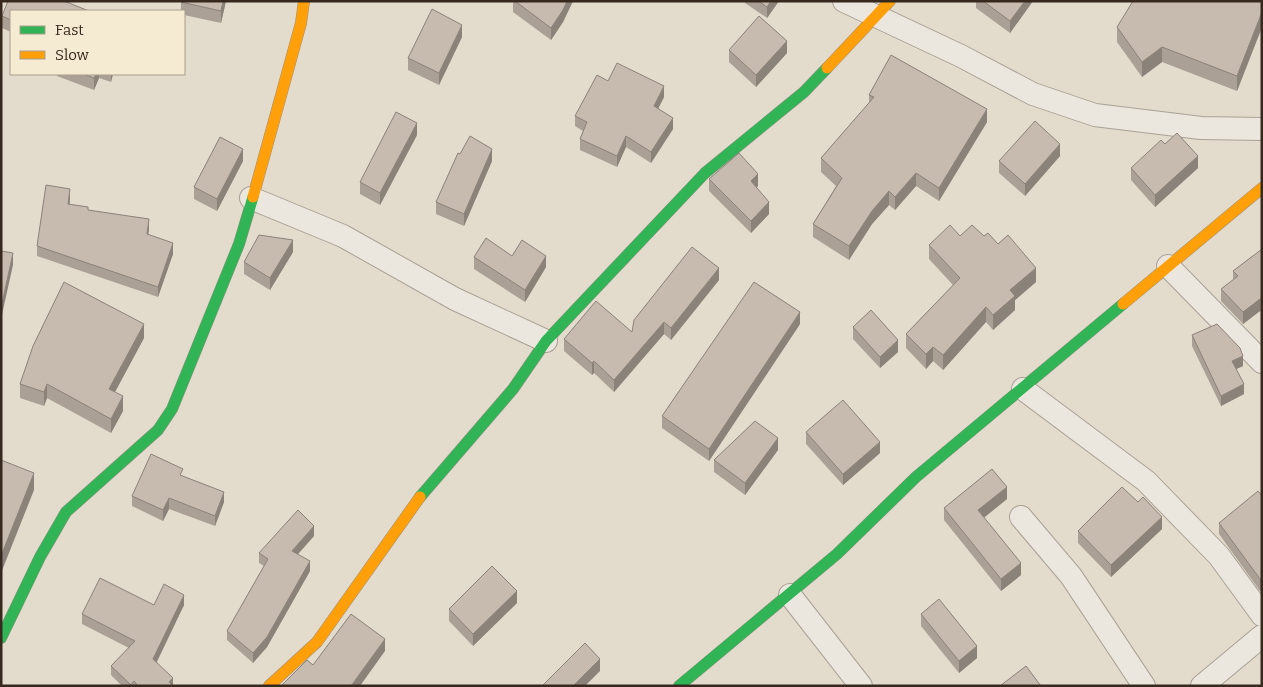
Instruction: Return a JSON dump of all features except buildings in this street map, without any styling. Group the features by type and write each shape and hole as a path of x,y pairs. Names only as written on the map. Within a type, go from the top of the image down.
{"street":[{"path":"1,638 40,557 66,512 131,452 158,430 172,410 239,244 277,112 304,1"},
{"path":"844,1 882,8 961,56 1033,94 1096,115 1201,128 1262,129"},
{"path":"269,686 317,642 414,504 513,389 546,341 705,173 804,92 882,8"},
{"path":"679,686 837,554 916,477 1024,389 1262,188"},
{"path":"251,198 344,236 455,299 546,341"},
{"path":"1168,266 1262,362"},
{"path":"1024,389 1146,481 1219,556 1262,615"},
{"path":"1021,517 1071,576 1144,686"},
{"path":"790,595 861,686"},
{"path":"1202,686 1262,636"}],"traffic: fast":[{"path":"420,497 513,389 546,341 705,173 804,92 827,68"},
{"path":"1,638 40,557 66,512 158,430 172,409 239,244 253,197"},
{"path":"679,686 837,554 916,477 1123,304"}],"traffic: slow":[{"path":"253,197 301,23 304,1"},
{"path":"827,68 890,1"},
{"path":"1123,304 1262,188"},
{"path":"269,686 317,642 420,497"}]}
